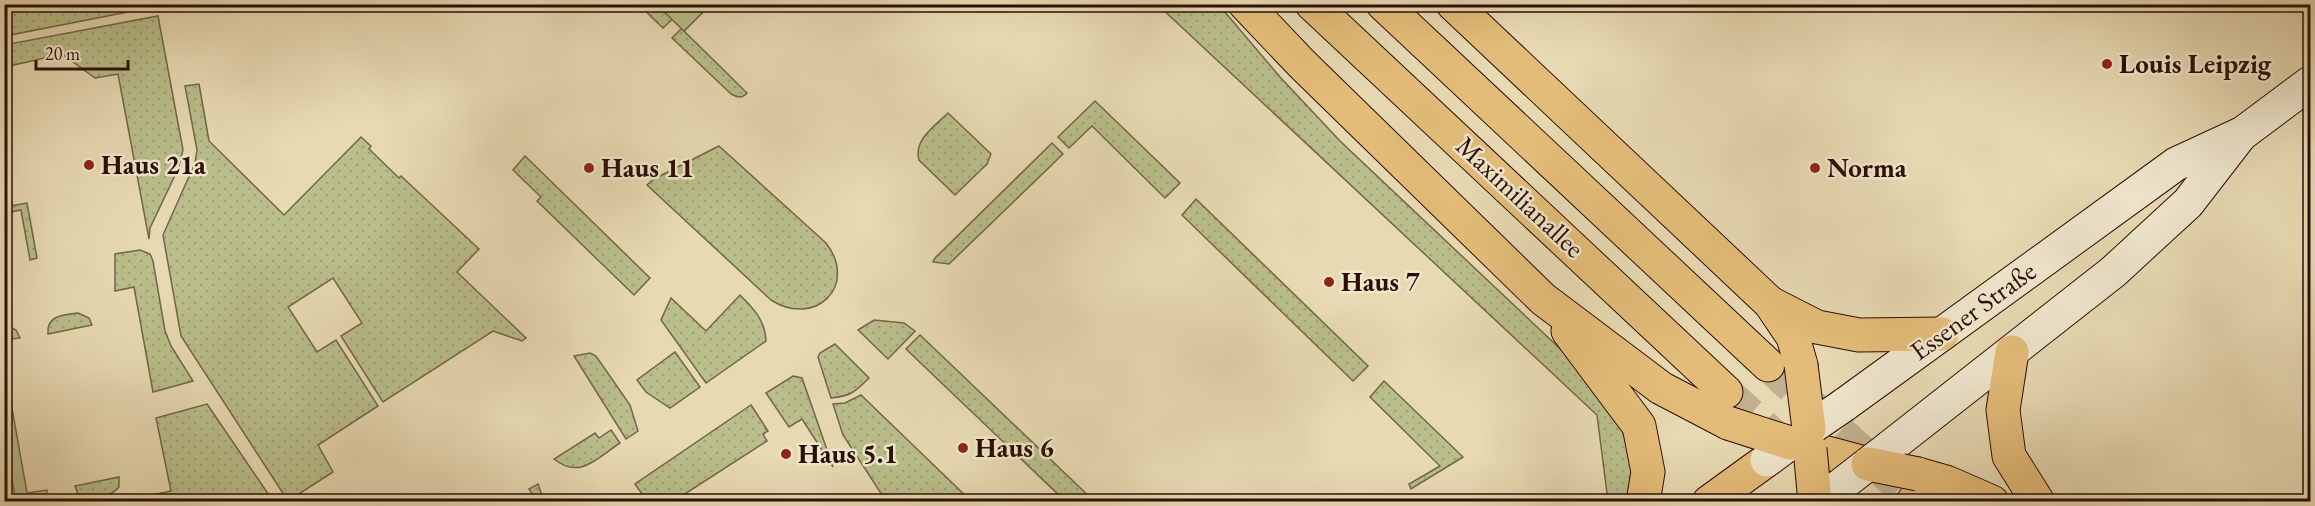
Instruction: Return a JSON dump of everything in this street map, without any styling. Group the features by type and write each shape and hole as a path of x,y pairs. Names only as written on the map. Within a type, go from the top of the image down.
{"main road":[{"path":"1245,4 1302,64 1543,299 1661,388 1727,407 1794,445 1879,456 1916,492 1946,482 1992,501"},
{"name":"Maximilianallee","path":"1312,4 1727,407"},
{"name":"Maximilianallee","path":"1383,4 1768,365"},
{"path":"1453,4 1770,303 1793,337 1801,364 1794,445 1817,501"},
{"name":"Essener Straße","path":"1709,501 1794,445 1844,405 2176,164 2243,133 2310,84"},
{"name":"Essener Straße","path":"1817,501 1879,456 2113,272 2188,203 2243,133"},
{"path":"1543,299 1640,426 1647,472 1643,501"},
{"path":"1770,303 1817,327 1859,335 1942,334"},
{"path":"2012,352 2003,410 2009,456 2038,501"}],"green space":[{"path":"5,4 151,5 148,8 5,36"},
{"path":"639,5 657,5 670,16 687,5 663,28"},
{"path":"657,5 710,5 684,31"},
{"path":"705,5 710,5 684,31 747,93 741,97 731,94 672,38"},
{"path":"1158,5 1219,5 1280,77 1340,141 1608,394 1634,451 1631,501 1608,501 1597,415"},
{"path":"158,16 183,150 178,169 150,228 149,239 118,74 95,78 62,54 5,67 4,45"},
{"path":"199,84 209,141 284,215 361,137 371,146 369,149 399,178 401,176 479,249 457,272 526,338 522,341 493,331 383,402 341,336 362,323 333,278 288,307 317,352 336,340 378,406 318,445 333,472 288,501 181,336 163,235 195,163 197,150 185,86"},
{"path":"1095,101 1180,183 1165,198 1092,126 1069,148 1058,137"},
{"path":"948,113 991,154 987,164 955,195 919,160 918,153 926,134"},
{"path":"1052,143 1063,154 949,264 933,262 935,258"},
{"path":"719,146 826,243 835,259 838,274 835,287 827,298 816,306 803,309 787,307 771,300 647,185 654,179"},
{"path":"525,156 650,278 634,295 537,201 541,197 513,170"},
{"path":"1196,199 1368,366 1353,381 1182,215"},
{"path":"27,203 37,258 30,260 21,210 5,213 5,207"},
{"path":"140,250 150,254 153,261 165,331 171,346 193,381 153,392 134,287 115,291 115,254"},
{"path":"740,295 761,321 766,341 706,383 661,320 671,298 706,331"},
{"path":"78,313 89,318 92,325 48,334 50,323 57,317"},
{"path":"874,320 904,323 915,331 888,359 858,330"},
{"path":"5,326 16,330 20,338 5,340"},
{"path":"920,335 1094,501 1065,501 906,349"},
{"path":"835,344 869,378 852,392 831,398 818,357 820,353"},
{"path":"675,352 700,387 670,408 646,392 637,380"},
{"path":"590,353 596,356 630,405 638,431 626,439 574,356"},
{"path":"5,369 27,493 47,490 44,501 17,501 15,497 5,438"},
{"path":"793,376 802,378 833,467 802,419 789,427 766,393"},
{"path":"1384,381 1463,457 1411,489 1409,484 1440,466 1370,397"},
{"path":"861,395 971,501 886,501 843,435 833,404 845,403"},
{"path":"207,404 273,501 152,501 151,495 171,491 156,418"},
{"path":"751,405 768,431 763,434 767,441 674,501 647,501 635,484"},
{"path":"611,430 620,443 596,460 580,467 572,467 563,465 554,459 595,433 599,438"},
{"path":"119,477 119,487 110,494 100,497 78,494 75,486"},
{"path":"538,484 544,501 530,501 535,498 529,489"}],"tunnel":[{"path":"1768,365 1914,500"},
{"path":"1726,392 1782,443"}],"place":[{"name":"Louis Leipzig","path":"2107,64"},
{"name":"Haus 21a","path":"89,165"},
{"name":"Haus 11","path":"589,168"},
{"name":"Norma","path":"1815,168"},
{"name":"Haus 7","path":"1329,282"},
{"name":"Haus 6","path":"963,448"},
{"name":"Haus 5.1","path":"786,454"}]}
